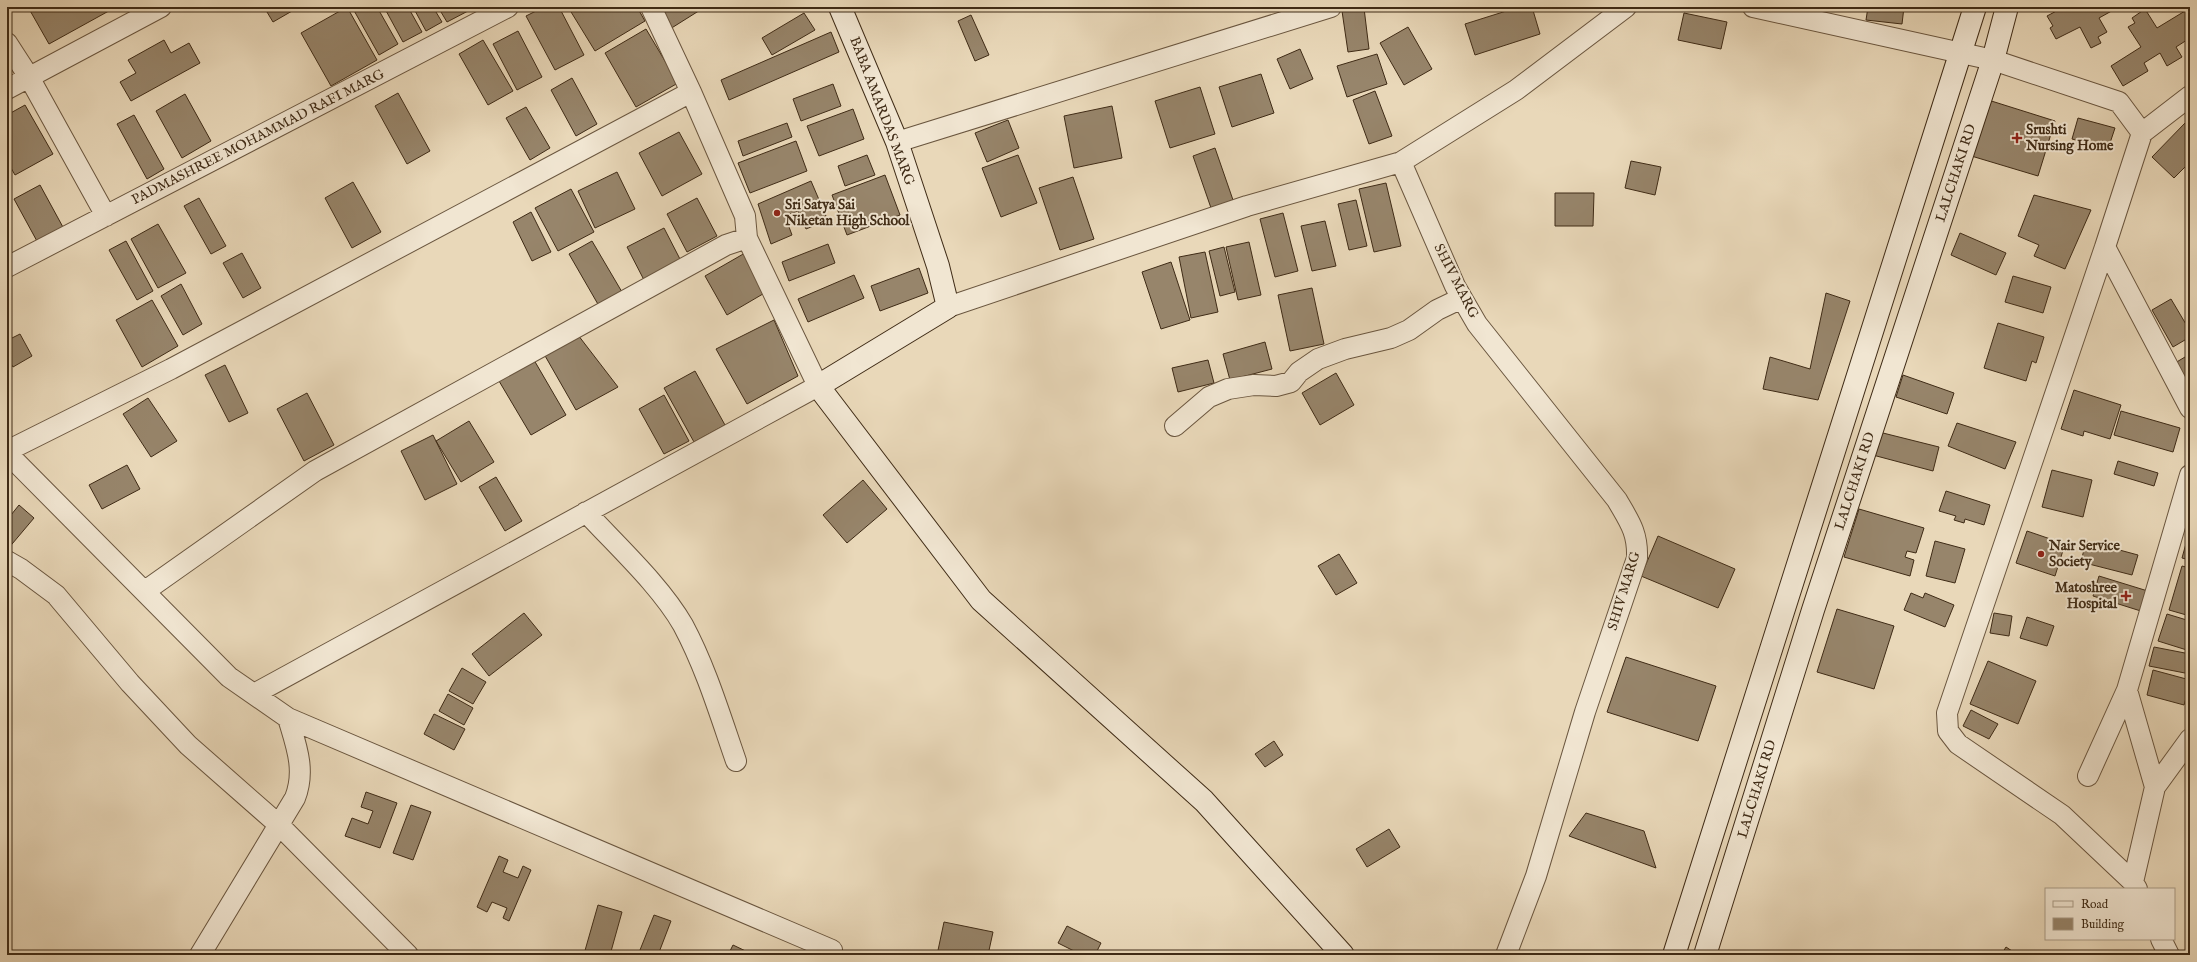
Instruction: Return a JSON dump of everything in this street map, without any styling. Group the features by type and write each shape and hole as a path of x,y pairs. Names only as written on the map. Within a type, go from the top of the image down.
{"main road":[{"name":"BABA AMARDAS MARG","path":"840,7 897,142 938,266 948,307"},
{"name":"LALCHAKI RD","path":"1674,955 1962,54 1975,7"},
{"name":"LALCHAKI RD","path":"1705,955 1813,610 1993,60 2007,7"},
{"path":"948,307 818,386 981,600 1204,801 1343,955"},
{"path":"1850,405 1876,418"},
{"path":"1789,598 1813,610"}],"street":[{"path":"7,89 161,7"},
{"name":"PADMASHREE MOHAMMAD RAFI MARG","path":"7,267 508,7"},
{"path":"254,694 818,386 747,238 745,216 652,7"},
{"path":"897,142 1331,7"},
{"path":"948,307 1247,206 1401,162 1516,90 1626,7"},
{"path":"1753,7 1993,60 2118,102 2142,133"},
{"path":"7,43 29,78 106,216"},
{"path":"691,92 171,369 7,452 229,677 288,718 832,950 828,955"},
{"path":"2135,885 2062,815 1958,744 1948,731 1947,713 2105,247 2142,133 2190,96"},
{"name":"SHIV MARG","path":"1401,162 1462,298 1477,324 1616,500 1634,530 1638,544 1637,558 1585,712 1536,876 1506,955"},
{"path":"144,591 315,471 726,245 747,238"},
{"path":"2105,247 2190,408"},
{"path":"1175,426 1209,397 1228,389 1254,385 1276,386 1291,382 1299,372 1318,359 1345,349 1391,338 1409,330 1437,310 1462,298"},
{"path":"2088,776 2127,690 2190,475"},
{"path":"586,512 663,596 682,624 700,659 736,761"},
{"path":"7,561 21,569 56,595 130,683 188,745 279,825 408,955"},
{"path":"2127,690 2155,787"},
{"path":"200,955 295,798 300,786 301,772 288,718"},
{"path":"2135,885 2155,787 2190,739"},
{"path":"2162,940 2169,955"}],"building":[{"path":"28,7 116,7 49,44"},
{"path":"264,7 299,7 273,22"},
{"path":"347,7 377,60 331,86 301,33"},
{"path":"352,7 377,7 398,44 379,55"},
{"path":"384,7 408,7 422,32 403,42"},
{"path":"413,7 433,7 442,22 426,31"},
{"path":"438,7 466,7 468,11 447,22"},
{"path":"544,7 559,7 584,55 555,70 526,16"},
{"path":"568,7 637,7 645,21 595,51"},
{"path":"667,7 705,7 670,29 659,12"},
{"path":"1519,7 1532,7 1540,34 1475,55 1465,24"},
{"path":"1868,7 1904,7 1902,24 1866,20"},
{"path":"2064,7 2117,8 2099,18 2107,32 2098,37 2101,43 2091,48 2080,27 2056,39 2050,28 2053,26 2047,16"},
{"path":"1364,8 1369,49 1348,52 1342,11"},
{"path":"2145,9 2157,28 2185,11 2190,20 2190,38 2176,47 2182,57 2167,66 2160,53 2144,63 2148,71 2123,86 2111,66 2141,47 2128,27 2135,23 2132,18"},
{"path":"804,13 815,30 772,55 762,38"},
{"path":"1684,13 1727,22 1721,49 1678,40"},
{"path":"971,15 989,55 975,61 958,21"},
{"path":"1408,27 1432,69 1404,85 1380,43"},
{"path":"646,29 678,83 636,107 605,53"},
{"path":"518,31 542,77 517,90 493,44"},
{"path":"831,32 839,52 729,100 721,80"},
{"path":"164,40 171,53 189,43 200,63 131,101 120,82 136,73 128,60"},
{"path":"483,40 513,91 488,105 459,54"},
{"path":"1300,49 1313,79 1290,89 1277,59"},
{"path":"1377,54 1387,84 1347,97 1337,66"},
{"path":"1261,74 1274,113 1232,127 1219,87"},
{"path":"572,78 597,124 576,136 551,90"},
{"path":"833,84 841,106 801,121 793,99"},
{"path":"1200,87 1215,134 1170,148 1155,101"},
{"path":"1375,91 1392,136 1369,144 1353,100"},
{"path":"398,93 430,151 407,164 375,106"},
{"path":"185,94 211,141 182,158 156,111"},
{"name":"Srushti Nursing Home","path":"1985,99 2055,121 2038,176 1968,155"},
{"path":"25,105 53,154 15,175 7,161 7,115"},
{"path":"1112,106 1122,158 1074,168 1064,116"},
{"path":"526,107 550,148 530,160 506,118"},
{"path":"853,109 864,139 819,156 807,126"},
{"path":"134,115 164,169 147,179 117,124"},
{"path":"2078,118 2115,128 2108,149 2072,139"},
{"path":"1008,120 1019,148 987,162 975,133"},
{"path":"2186,122 2190,126 2190,162 2174,178 2152,157"},
{"path":"787,123 792,137 743,156 738,141"},
{"path":"679,132 702,174 662,196 639,153"},
{"path":"796,141 807,171 750,193 738,163"},
{"path":"1215,148 1233,200 1211,208 1193,156"},
{"path":"867,155 875,175 845,186 838,166"},
{"path":"1018,155 1037,203 1001,217 982,168"},
{"path":"1631,161 1661,167 1655,195 1625,188"},
{"path":"617,172 635,209 595,228 578,191"},
{"path":"885,175 900,215 847,235 832,195"},
{"path":"1073,177 1094,239 1060,250 1039,188"},
{"name":"Sri Satya Sai Niketan High School","path":"811,181 826,216 821,218 823,222 806,229 798,211 785,216 792,235 771,244 758,204"},
{"path":"353,182 381,232 352,248 325,198"},
{"path":"1386,183 1401,246 1374,252 1359,189"},
{"path":"40,185 64,229 38,243 14,199"},
{"path":"571,189 594,232 558,251 535,208"},
{"path":"1555,193 1594,193 1593,226 1555,226"},
{"path":"2034,195 2091,210 2065,269 2034,256 2039,245 2018,236"},
{"path":"199,198 226,246 211,254 184,206"},
{"path":"697,198 717,236 687,252 667,214"},
{"path":"1356,200 1367,246 1349,250 1338,204"},
{"path":"531,212 551,252 532,261 513,222"},
{"path":"1283,213 1298,271 1275,277 1260,219"},
{"path":"1325,221 1336,266 1312,271 1301,226"},
{"path":"158,224 186,273 158,288 131,239"},
{"path":"664,228 681,261 644,280 627,247"},
{"path":"1960,233 2006,253 1996,275 1951,255"},
{"path":"126,241 153,291 137,300 109,250"},
{"path":"592,241 622,292 599,306 569,254"},
{"path":"1249,242 1261,295 1238,300 1226,247"},
{"path":"828,244 835,263 789,281 782,262"},
{"path":"1224,247 1235,292 1220,296 1209,251"},
{"path":"1205,252 1218,312 1191,318 1179,257"},
{"path":"242,253 261,288 243,298 223,263"},
{"path":"745,253 768,291 727,315 705,276"},
{"path":"1171,262 1190,320 1161,329 1142,272"},
{"path":"919,268 928,293 880,311 871,286"},
{"path":"854,275 864,298 808,322 798,299"},
{"path":"2013,276 2051,287 2043,313 2005,302"},
{"path":"181,284 202,324 183,335 161,296"},
{"path":"1312,288 1324,344 1290,351 1278,295"},
{"path":"1826,293 1850,301 1818,400 1763,389 1770,357 1810,369"},
{"path":"2171,299 2190,331 2190,337 2173,347 2152,310"},
{"path":"152,300 178,346 142,367 116,320"},
{"path":"774,320 798,376 747,404 716,349"},
{"path":"1998,323 2044,337 2036,363 2032,361 2026,381 1984,368"},
{"path":"20,334 32,356 13,367 7,357 7,338 8,340"},
{"path":"578,335 618,387 576,410 544,354"},
{"path":"1265,342 1272,369 1230,380 1223,354"},
{"path":"2190,354 2190,390 2175,363"},
{"path":"534,360 566,415 531,435 499,381"},
{"path":"1208,360 1214,383 1178,392 1172,368"},
{"path":"225,365 248,413 229,422 205,375"},
{"path":"695,371 725,425 694,442 664,388"},
{"path":"1336,373 1354,405 1320,425 1302,393"},
{"path":"1903,375 1954,393 1947,414 1896,397"},
{"path":"2074,390 2121,405 2110,439 2084,431 2083,436 2061,429"},
{"path":"307,393 334,445 304,461 277,409"},
{"path":"664,395 689,441 664,454 639,409"},
{"path":"148,398 177,441 151,457 123,414"},
{"path":"2121,411 2180,428 2173,452 2114,435"},
{"path":"469,421 494,462 461,482 436,441"},
{"path":"1957,423 2016,442 2005,469 1948,446"},
{"path":"1875,431 1939,447 1933,471 1869,454"},
{"path":"433,435 457,484 425,500 401,451"},
{"path":"2118,461 2158,473 2154,486 2114,474"},
{"path":"127,465 140,489 102,509 89,485"},
{"path":"2052,470 2092,480 2083,517 2042,507"},
{"path":"496,477 522,521 505,531 479,487"},
{"path":"863,480 887,509 847,543 823,515"},
{"path":"1946,491 1990,505 1984,525 1965,519 1964,523 1954,520 1956,516 1939,511"},
{"path":"19,505 34,518 7,550 7,520"},
{"path":"1859,509 1924,528 1916,553 1907,551 1905,557 1914,560 1910,576 1844,557"},
{"path":"2190,529 2190,560 2182,558"},
{"name":"Nair Service Society","path":"2027,531 2065,544 2055,576 2016,563"},
{"path":"1658,536 1735,569 1718,608 1641,576"},
{"path":"1935,541 1965,549 1955,583 1926,576"},
{"path":"2086,541 2138,555 2132,575 2081,562"},
{"path":"1339,554 1357,583 1336,595 1318,566"},
{"path":"2182,566 2190,568 2190,616 2169,610"},
{"path":"2099,576 2151,592 2144,612 2093,596"},
{"path":"1911,593 1923,598 1925,593 1954,605 1945,627 1904,610"},
{"path":"1837,609 1894,626 1874,689 1817,672"},
{"path":"524,613 542,635 489,676 472,654"},
{"path":"1994,613 2012,616 2009,636 1990,633"},
{"path":"2167,614 2190,621 2190,651 2158,641"},
{"path":"2027,617 2054,626 2047,646 2020,638"},
{"path":"2154,647 2190,654 2190,674 2149,666"},
{"path":"1626,657 1716,686 1698,741 1607,712"},
{"path":"1988,661 2036,681 2018,724 1970,704"},
{"path":"462,668 486,682 473,704 449,691"},
{"path":"2153,670 2190,680 2188,688 2190,689 2190,699 2186,698 2184,705 2147,695"},
{"path":"448,694 473,708 464,725 439,711"},
{"path":"1971,710 1998,724 1989,739 1963,726"},
{"path":"434,714 465,729 454,750 424,734"},
{"path":"1274,741 1283,755 1265,767 1255,754"},
{"path":"366,792 397,803 380,848 345,836 352,818 368,824 373,811 361,807"},
{"path":"411,805 431,812 413,860 393,853"},
{"path":"1586,813 1644,831 1656,868 1569,836"},
{"path":"1389,829 1400,847 1367,867 1356,849"},
{"path":"499,856 508,860 503,872 518,878 523,866 531,870 509,921 503,918 507,908 492,902 487,912 477,907"},
{"path":"598,905 622,912 610,955 584,954"},
{"path":"654,915 671,921 658,955 638,955"},
{"path":"944,922 993,932 988,955 937,955"},
{"path":"1067,926 1101,943 1095,955 1082,955 1058,943"},
{"path":"733,945 754,955 728,955"},
{"path":"2006,947 2018,955 2001,955"}],"place":[{"name":"Srushti Nursing Home","path":"2017,138"},
{"name":"Sri Satya Sai Niketan High School","path":"777,213"},
{"name":"Nair Service Society","path":"2041,554"},
{"name":"Matoshree Hospital","path":"2126,596"}]}
